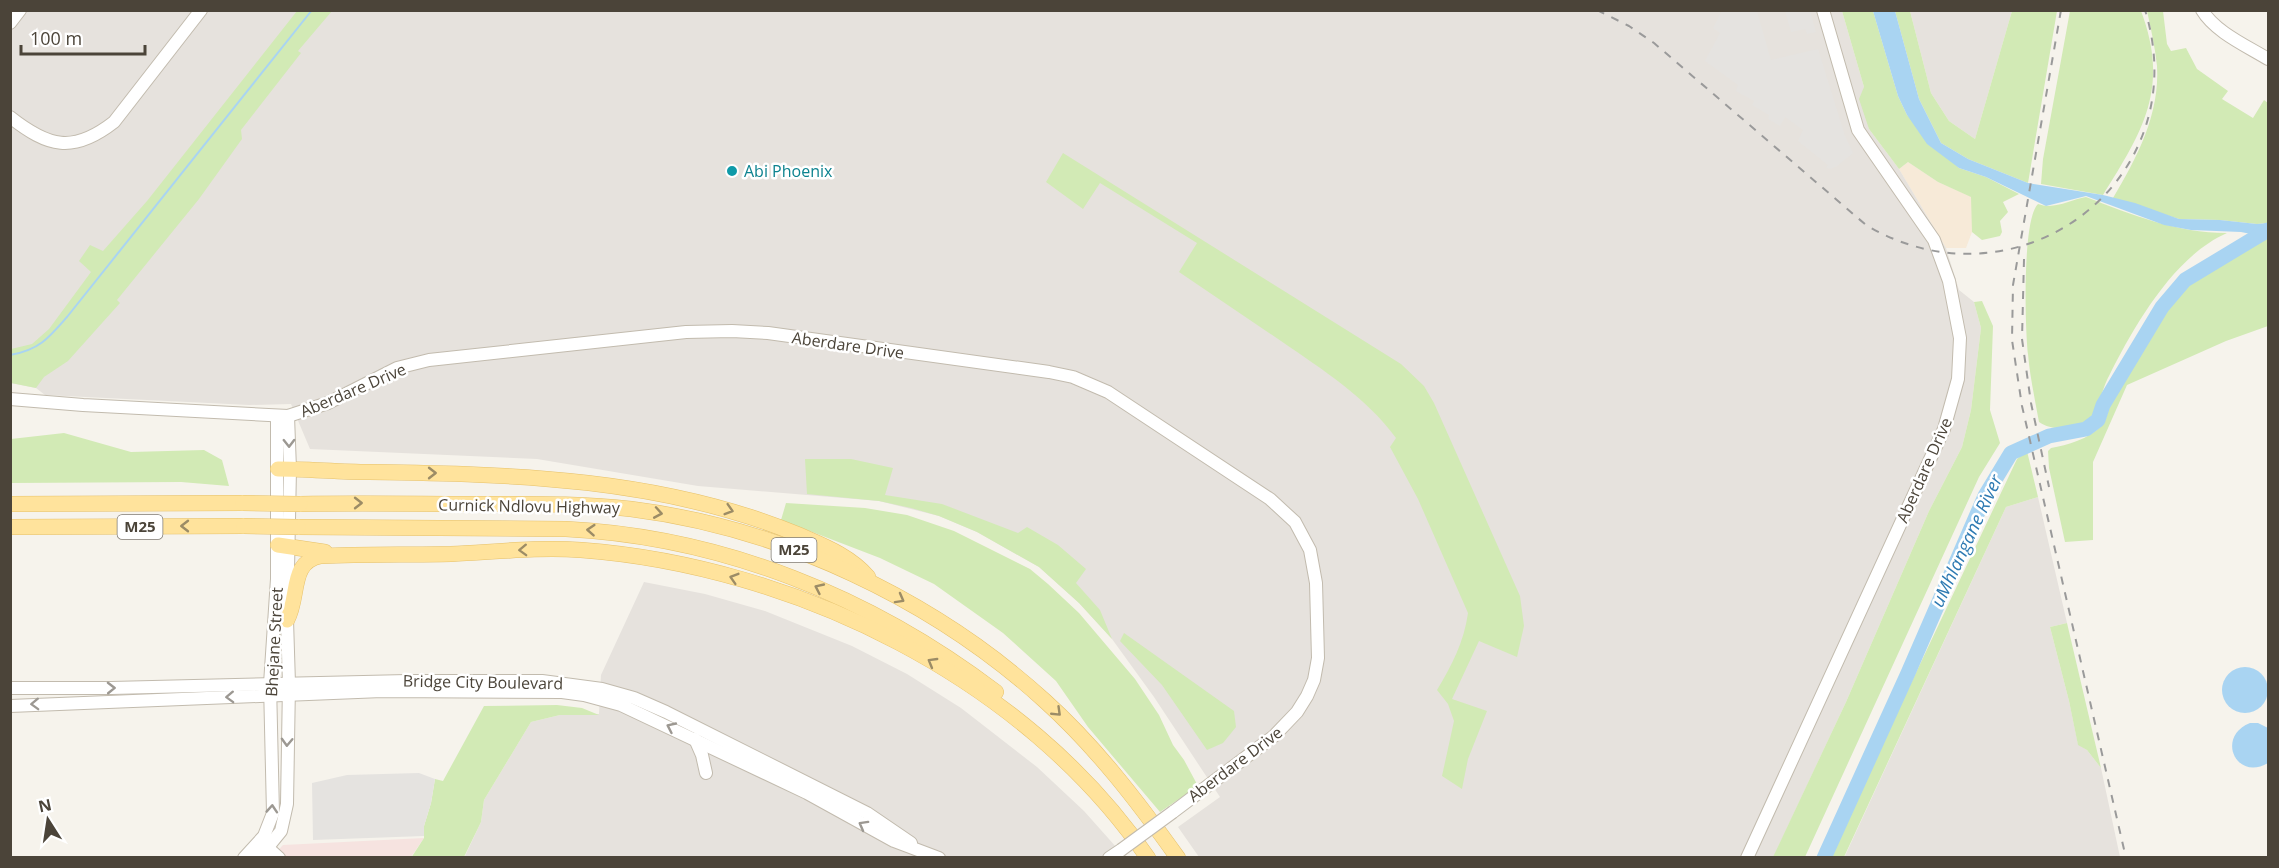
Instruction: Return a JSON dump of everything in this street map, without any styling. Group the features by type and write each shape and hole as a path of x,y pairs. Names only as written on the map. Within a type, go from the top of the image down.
{"main road":[{"path":"284,469 504,476 614,486 689,499 733,511 828,548 859,567 873,585"},
{"path":"10,494 93,498 150,504"},
{"name":"Curnick Ndlovu Highway","path":"10,504 574,504 658,513 731,529 830,563 873,585 978,647 1046,701 1078,733 1121,781 1179,858"},
{"name":"Curnick Ndlovu Highway","path":"10,528 244,526 596,531 697,546 789,574 909,633 961,666 1009,701 1056,743 1133,825 1156,858"},
{"path":"283,546 352,555"},
{"path":"287,620 293,609 300,571 307,561 321,556 544,549 582,550 679,564 722,574 802,600 891,639 987,696 1065,760 1105,803 1148,858"}],"street":[{"path":"10,23 20,10"},
{"path":"10,117 31,133 47,141 62,144 83,141 101,132 114,122 201,10"},
{"name":"Aberdare Drive","path":"1747,858 1944,429 1958,379 1960,338 1952,292 1943,262 1934,240 1858,130 1823,10"},
{"path":"2202,10 2208,20 2268,59"},
{"name":"Aberdare Drive","path":"10,399 283,417 328,403 398,368 429,360 686,332 732,331 768,333 1049,372 1092,384 1128,404 1283,509 1304,537 1314,567 1318,658 1314,680 1307,696 1280,732 1109,858"},
{"name":"Bhejane Street","path":"259,858 281,831 285,817 289,689 283,546 283,417"},
{"name":"Bhejane Street","path":"244,858 264,836 273,813 270,690 283,546"},
{"name":"Bridge City Boulevard","path":"10,706 289,689 471,686 542,681 578,684 602,688 634,698 666,712 867,813 896,837"},
{"name":"Bridge City Boulevard","path":"471,686 562,692 584,695 621,705 939,858"},
{"name":"Bridge City Boulevard","path":"10,688 270,690"},
{"path":"695,739 706,773"},
{"path":"268,848 279,858"}],"shaded area":[{"path":"11,10 1842,11 1864,87 1869,129 1899,169 1946,248 1959,290 1974,302 1981,328 1971,410 1962,447 1929,511 1846,702 1773,858 1199,857 1178,827 1220,797 1154,697 1112,639 1079,603 1039,567 977,532 939,516 879,501 698,486 537,459 310,449 291,404 249,405 45,395 36,388 11,383"},
{"path":"1722,10 1757,11 1771,60 1818,49 1845,136 1853,153 1837,166 1831,169 1826,168 1828,165 1798,141 1803,130 1785,117 1780,126 1768,119 1769,115 1752,105 1754,101 1736,91 1738,85 1705,61 1720,33 1713,28"},
{"path":"1785,11 1810,11 1816,32 1807,34 1805,29 1791,32"},
{"path":"1910,11 2012,11 1975,139 1949,121 1931,93"},
{"path":"1908,162 1938,182 1972,197 1972,232 1966,248 1946,248 1899,169"},
{"path":"2038,497 2067,623 2050,627 2078,744 2087,750 2101,768 2120,857 1844,858 2006,507"},
{"path":"644,582 705,594 765,611 852,646 907,674 961,708 1037,767 1084,811 1125,857 464,858 481,822 484,800 531,722 560,715 599,714 601,675"},
{"path":"419,773 435,779 424,826 424,836 313,840 312,783 347,775"},
{"path":"424,838 411,857 271,858 283,845"}],"green space":[{"path":"297,11 332,11 298,51 301,53 241,130 242,139 199,199 117,300 120,303 68,361 44,377 36,388 11,383 11,349 32,344 49,329 91,272 79,261 90,245 103,251 147,201"},
{"path":"1842,11 1873,11 1898,96 1907,115 1959,168 1986,177 2019,194 2003,202 2008,212 2000,221 2002,232 2000,236 1982,240 1972,232 1971,197 1938,182 1908,162 1899,169 1869,129 1859,99 1864,87"},
{"path":"1895,11 1910,11 1931,93 1949,121 1975,139 2012,11 2057,11 2028,183 1968,159 1941,143 1919,99"},
{"path":"2070,11 2141,11 2149,38 2153,63 2148,108 2130,150 2103,195 2041,184 2043,159"},
{"path":"2147,11 2163,11 2167,44 2171,51 2186,48 2197,69 2228,91 2222,99 2253,118 2264,100 2268,103 2268,223 2179,219 2113,198 2145,135 2155,101 2157,66"},
{"path":"1063,153 1401,364 1424,386 1434,403 1520,596 1524,626 1517,657 1479,641 1452,699 1487,711 1468,759 1462,789 1442,776 1454,721 1448,704 1437,690 1457,653 1468,613 1418,499 1390,447 1396,438 1358,397 1343,385 1179,272 1197,243 1100,183 1083,209 1046,182"},
{"path":"2086,197 2173,226 2227,233 2190,258 2158,294 2119,356 2091,418 2073,427 2058,428 2039,422 2030,371 2026,300 2029,230 2038,204 2050,206"},
{"path":"2268,238 2268,326 2226,341 2127,385 2093,462 2093,540 2065,542 2049,468 2048,451 2051,448 2084,438 2101,426 2106,418 2115,388 2139,354 2162,310 2175,295 2212,265 2255,242"},
{"path":"1982,301 1993,326 1990,410 2000,443 1979,477 1805,857 1773,857 1846,702 1929,511 1962,447 1971,410 1981,328 1974,302"},
{"path":"64,433 131,452 204,450 222,460 229,486 181,482 11,483 11,439"},
{"path":"2027,451 2038,497 2006,507 1844,857 1831,857 2017,459"},
{"path":"805,459 851,459 893,468 885,495 942,504 1018,533 1027,527 1058,545 1086,569 1076,583 1100,610 1112,639 1079,603 1039,567 977,532 939,516 911,508 879,501 807,494"},
{"path":"786,503 865,508 907,515 954,531 1030,569 1079,613 1135,679 1159,715 1173,745 1198,786 1160,812 1088,727 1056,681 1003,633 934,584 880,558 781,520"},
{"path":"2067,623 2101,768 2087,750 2078,745 2050,627"},
{"path":"1124,633 1234,711 1236,727 1223,743 1207,750 1162,685 1120,641"},
{"path":"557,705 582,708 599,715 560,715 531,722 484,800 481,822 464,857 411,858 424,838 424,826 435,779 443,781 484,706"}],"water":[{"path":"1873,11 1895,11 1919,99 1941,143 1968,159 2028,183 2103,195 2135,203 2179,219 2268,223 2268,233 2256,235 2241,232 2191,230 2164,225 2086,196 2046,206 1986,177 1959,168 1927,144 1907,115 1898,96"},
{"path":"2245,667 2261,674 2268,690 2261,706 2245,713 2229,706 2222,690 2229,674"},
{"path":"2250,723 2258,723 2268,728 2268,763 2257,767 2247,767 2239,762 2232,747 2239,730"}],"waterway":[{"path":"10,355 29,350 43,342 61,324 312,10"},
{"name":"uMhlangane River","path":"1824,858 1985,496 2011,453 2049,436 2086,429 2098,420 2103,405 2162,307 2185,280 2268,230"}],"railway":[{"path":"1597,10 1629,26 1654,43 1866,225 1924,249 1981,253 2035,242 2082,215 2120,177 2145,128 2154,72 2145,10"},
{"path":"2061,10 2013,285 2012,340 2022,406 2126,858"},
{"path":"2024,259 2022,339 2031,403 2049,487"}],"place":[{"name":"Abi Phoenix","path":"732,171"}]}
